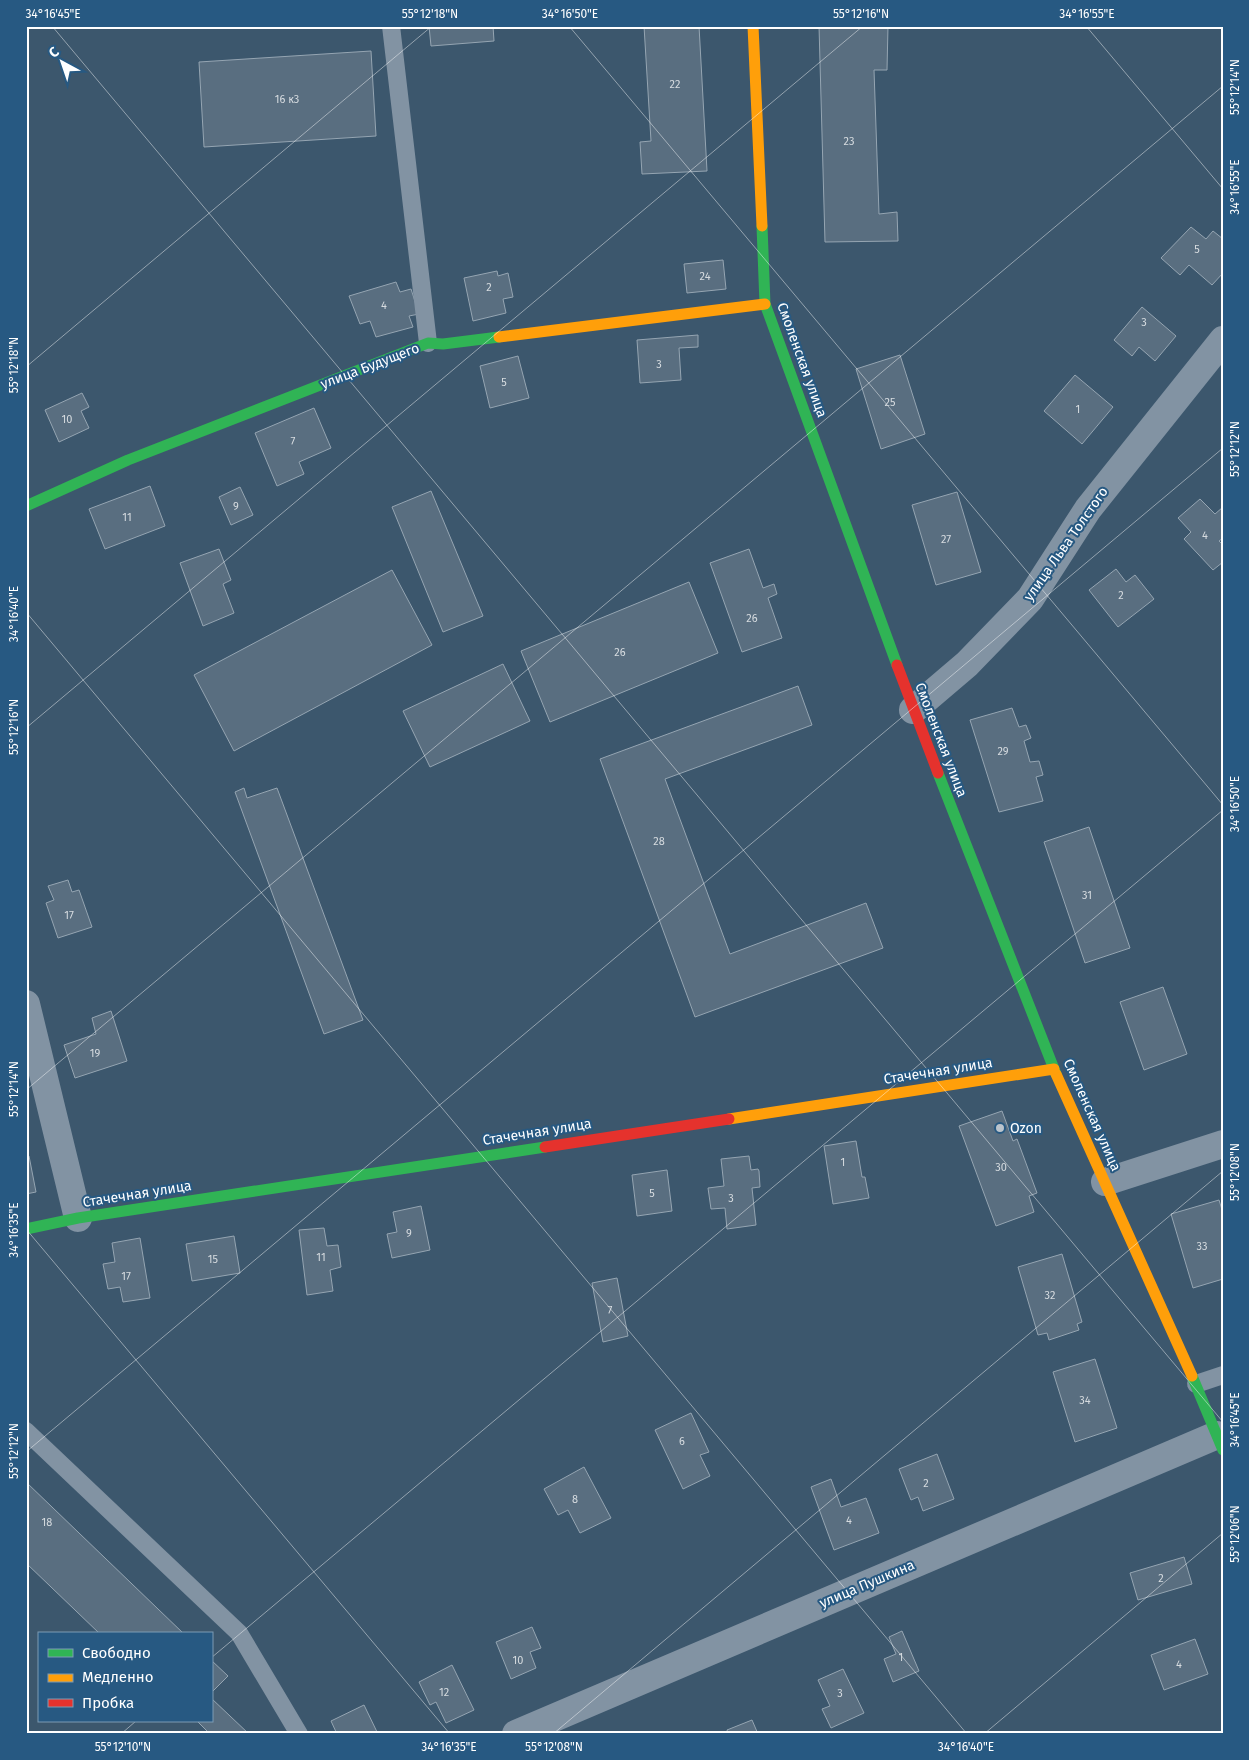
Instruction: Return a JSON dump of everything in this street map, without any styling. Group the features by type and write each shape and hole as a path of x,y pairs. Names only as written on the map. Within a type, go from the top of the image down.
{"street":[{"name":"Смоленская улица","path":"753,26 765,304 913,710 1054,1069 1196,1384 1220,1442"},
{"name":"улица Будущего","path":"26,506 128,460 428,343 452,343 765,304"},
{"name":"улица Льва Толстого","path":"913,710 967,664 1030,599 1088,509 1223,340"},
{"path":"26,1004 78,1218"},
{"name":"Стачечная улица","path":"26,1229 78,1218 1054,1069"},
{"path":"1105,1182 1223,1144"},
{"name":"улица Пушкина","path":"516,1734 1220,1442"}],"lane":[{"path":"391,26 428,343"},
{"path":"1196,1384 1223,1375"},
{"path":"26,1431 239,1633 299,1734"}],"building":[{"path":"429,26 493,26 494,41 431,46"},
{"path":"644,26 699,26 707,171 642,174 640,142 651,141"},
{"path":"819,26 888,26 887,70 874,70 879,214 897,212 898,241 825,242"},
{"path":"371,51 376,136 204,147 199,62"},
{"path":"1191,227 1206,239 1213,231 1223,239 1223,273 1212,285 1189,265 1180,275 1161,258"},
{"path":"723,260 726,289 687,293 684,264"},
{"path":"497,271 498,276 508,273 513,297 503,299 506,313 473,321 464,278"},
{"path":"396,282 400,292 411,289 419,314 409,316 413,327 376,337 370,321 360,324 349,296"},
{"path":"1142,307 1176,336 1155,361 1139,347 1132,356 1114,340"},
{"path":"698,335 698,347 679,348 681,380 640,383 637,340"},
{"path":"900,355 925,434 881,449 856,369"},
{"path":"518,356 529,398 490,408 480,366"},
{"path":"1075,375 1113,407 1082,444 1044,411"},
{"path":"82,393 89,407 81,411 89,428 59,442 45,410"},
{"path":"314,408 331,448 299,462 304,474 277,486 255,433"},
{"path":"150,486 165,526 105,549 89,509"},
{"path":"240,487 253,515 231,525 219,497"},
{"path":"431,491 483,616 443,632 392,507"},
{"path":"957,492 981,572 936,585 912,505"},
{"path":"1200,499 1215,514 1223,507 1223,538 1219,541 1223,545 1223,562 1213,570 1184,539 1191,532 1178,518"},
{"path":"219,549 231,580 223,584 234,613 203,626 180,563"},
{"path":"749,549 763,588 774,584 777,594 768,598 782,638 742,652 710,563"},
{"path":"1116,569 1126,582 1135,575 1154,599 1118,627 1089,590"},
{"path":"392,570 432,645 234,751 194,675"},
{"path":"689,582 718,653 550,722 521,651"},
{"path":"503,664 530,721 430,767 403,711"},
{"path":"798,686 812,725 665,779 730,954 866,903 883,948 695,1017 600,759"},
{"path":"1012,708 1019,727 1026,725 1031,738 1024,741 1030,762 1039,761 1043,775 1036,777 1043,801 999,812 970,720"},
{"path":"244,788 247,798 277,788 363,1020 324,1034 235,792"},
{"path":"1089,827 1130,948 1085,963 1044,842"},
{"path":"68,880 72,892 79,890 92,927 58,938 46,903 54,900 48,886"},
{"path":"1163,987 1187,1054 1144,1070 1120,1002"},
{"path":"111,1011 127,1061 75,1078 64,1045 96,1034 92,1018"},
{"path":"1002,1111 1013,1141 1017,1139 1037,1193 1029,1196 1034,1212 996,1226 959,1126"},
{"path":"856,1141 862,1177 865,1177 869,1198 833,1204 824,1146"},
{"path":"29,1156 36,1192 26,1194 26,1157"},
{"path":"749,1156 751,1170 758,1169 759,1171 760,1187 752,1188 756,1225 727,1229 725,1208 711,1209 708,1188 724,1186 721,1159"},
{"path":"667,1170 672,1211 637,1216 632,1175"},
{"path":"1219,1200 1223,1213 1223,1279 1193,1288 1171,1214"},
{"path":"421,1206 430,1250 392,1258 387,1234 397,1232 393,1212"},
{"path":"324,1228 327,1246 338,1245 341,1267 330,1270 333,1291 307,1295 299,1230"},
{"path":"234,1236 240,1273 192,1281 186,1244"},
{"path":"140,1238 150,1298 123,1302 120,1287 108,1289 103,1264 115,1262 112,1243"},
{"path":"1062,1254 1082,1322 1077,1324 1079,1330 1049,1340 1047,1333 1038,1335 1018,1267"},
{"path":"617,1278 628,1336 603,1342 592,1283"},
{"path":"1095,1359 1117,1428 1075,1442 1053,1372"},
{"path":"691,1413 709,1452 700,1455 710,1476 683,1489 655,1430"},
{"path":"937,1454 954,1499 923,1511 918,1497 911,1500 899,1469"},
{"path":"584,1467 611,1518 580,1533 568,1510 558,1515 544,1489"},
{"path":"831,1479 841,1507 866,1498 879,1533 834,1550 811,1487"},
{"path":"26,1482 182,1632 98,1632 26,1563"},
{"path":"1184,1557 1192,1584 1138,1600 1130,1573"},
{"path":"532,1627 541,1648 530,1652 536,1668 511,1679 496,1642"},
{"path":"902,1631 919,1671 893,1682 884,1659 896,1654 889,1637"},
{"path":"1195,1639 1208,1674 1164,1690 1151,1655"},
{"path":"212,1661 228,1676 212,1692"},
{"path":"452,1665 474,1710 446,1723 436,1702 430,1705 419,1682"},
{"path":"843,1669 864,1713 831,1728 822,1709 830,1706 818,1680"},
{"path":"212,1699 249,1734 203,1734 207,1731 198,1722 212,1722"},
{"path":"364,1705 378,1734 337,1734 331,1721"},
{"path":"752,1720 758,1734 728,1734 727,1730"}],"traffic: fast":[{"path":"762,226 765,304 897,665"},
{"path":"26,506 128,460 428,343 443,344 499,337"},
{"path":"938,773 1056,1074"},
{"path":"26,1229 78,1218 545,1147"},
{"path":"1192,1376 1223,1450"}],"traffic: slow":[{"path":"753,26 762,226"},
{"path":"499,337 765,304"},
{"path":"729,1119 1054,1069"},
{"path":"1056,1074 1192,1376"}],"traffic: jam":[{"path":"897,665 938,773"},
{"path":"545,1147 729,1119"}],"place":[{"name":"Ozon","path":"1000,1128"}]}
